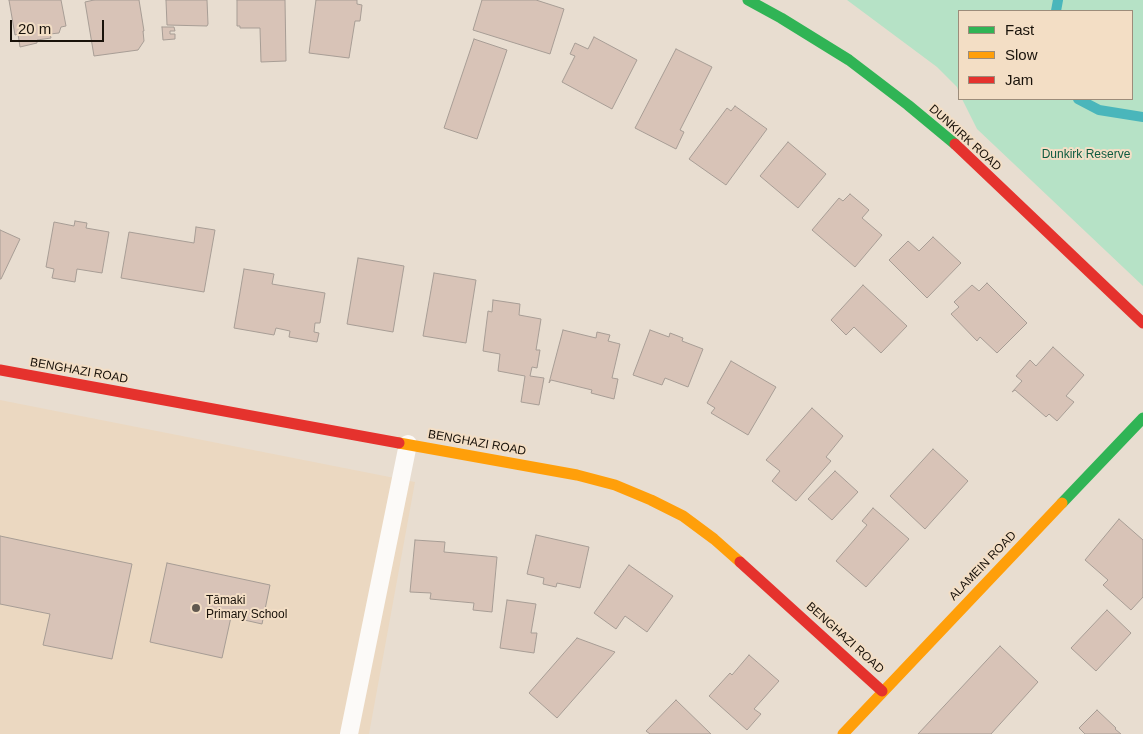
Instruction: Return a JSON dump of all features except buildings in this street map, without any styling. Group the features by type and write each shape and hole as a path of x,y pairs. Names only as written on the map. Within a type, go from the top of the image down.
{"street":[{"name":"DUNKIRK ROAD","path":"748,0 849,60 908,105 959,148 1143,323"},
{"name":"BENGHAZI ROAD","path":"0,370 578,475 615,485 651,500 682,516 714,539 882,691"},
{"name":"ALAMEIN ROAD","path":"843,734 1143,418"}],"lane":[{"path":"349,734 408,444"}],"shaded area":[{"name":"Tāmaki Primary School","path":"0,400 415,482 369,734 0,734"}],"green space":[{"name":"Dunkirk Reserve","path":"847,0 1143,0 1143,286 977,129 962,100 1133,100 1133,10 958,10 958,90 937,67"}],"waterway":[{"path":"1056,10 1058,0"},
{"path":"1080,100 1099,110 1143,117"}],"traffic: fast":[{"path":"748,0 849,60 955,144"},
{"path":"1062,503 1143,418"}],"traffic: slow":[{"path":"399,443 577,475 615,485 683,516 714,539 740,562"},
{"path":"843,734 1062,503"}],"traffic: jam":[{"path":"955,144 1143,323"},
{"path":"0,370 399,443"},
{"path":"740,562 882,691"}],"place":[{"name":"Tāmaki Primary School","path":"196,608"}]}
